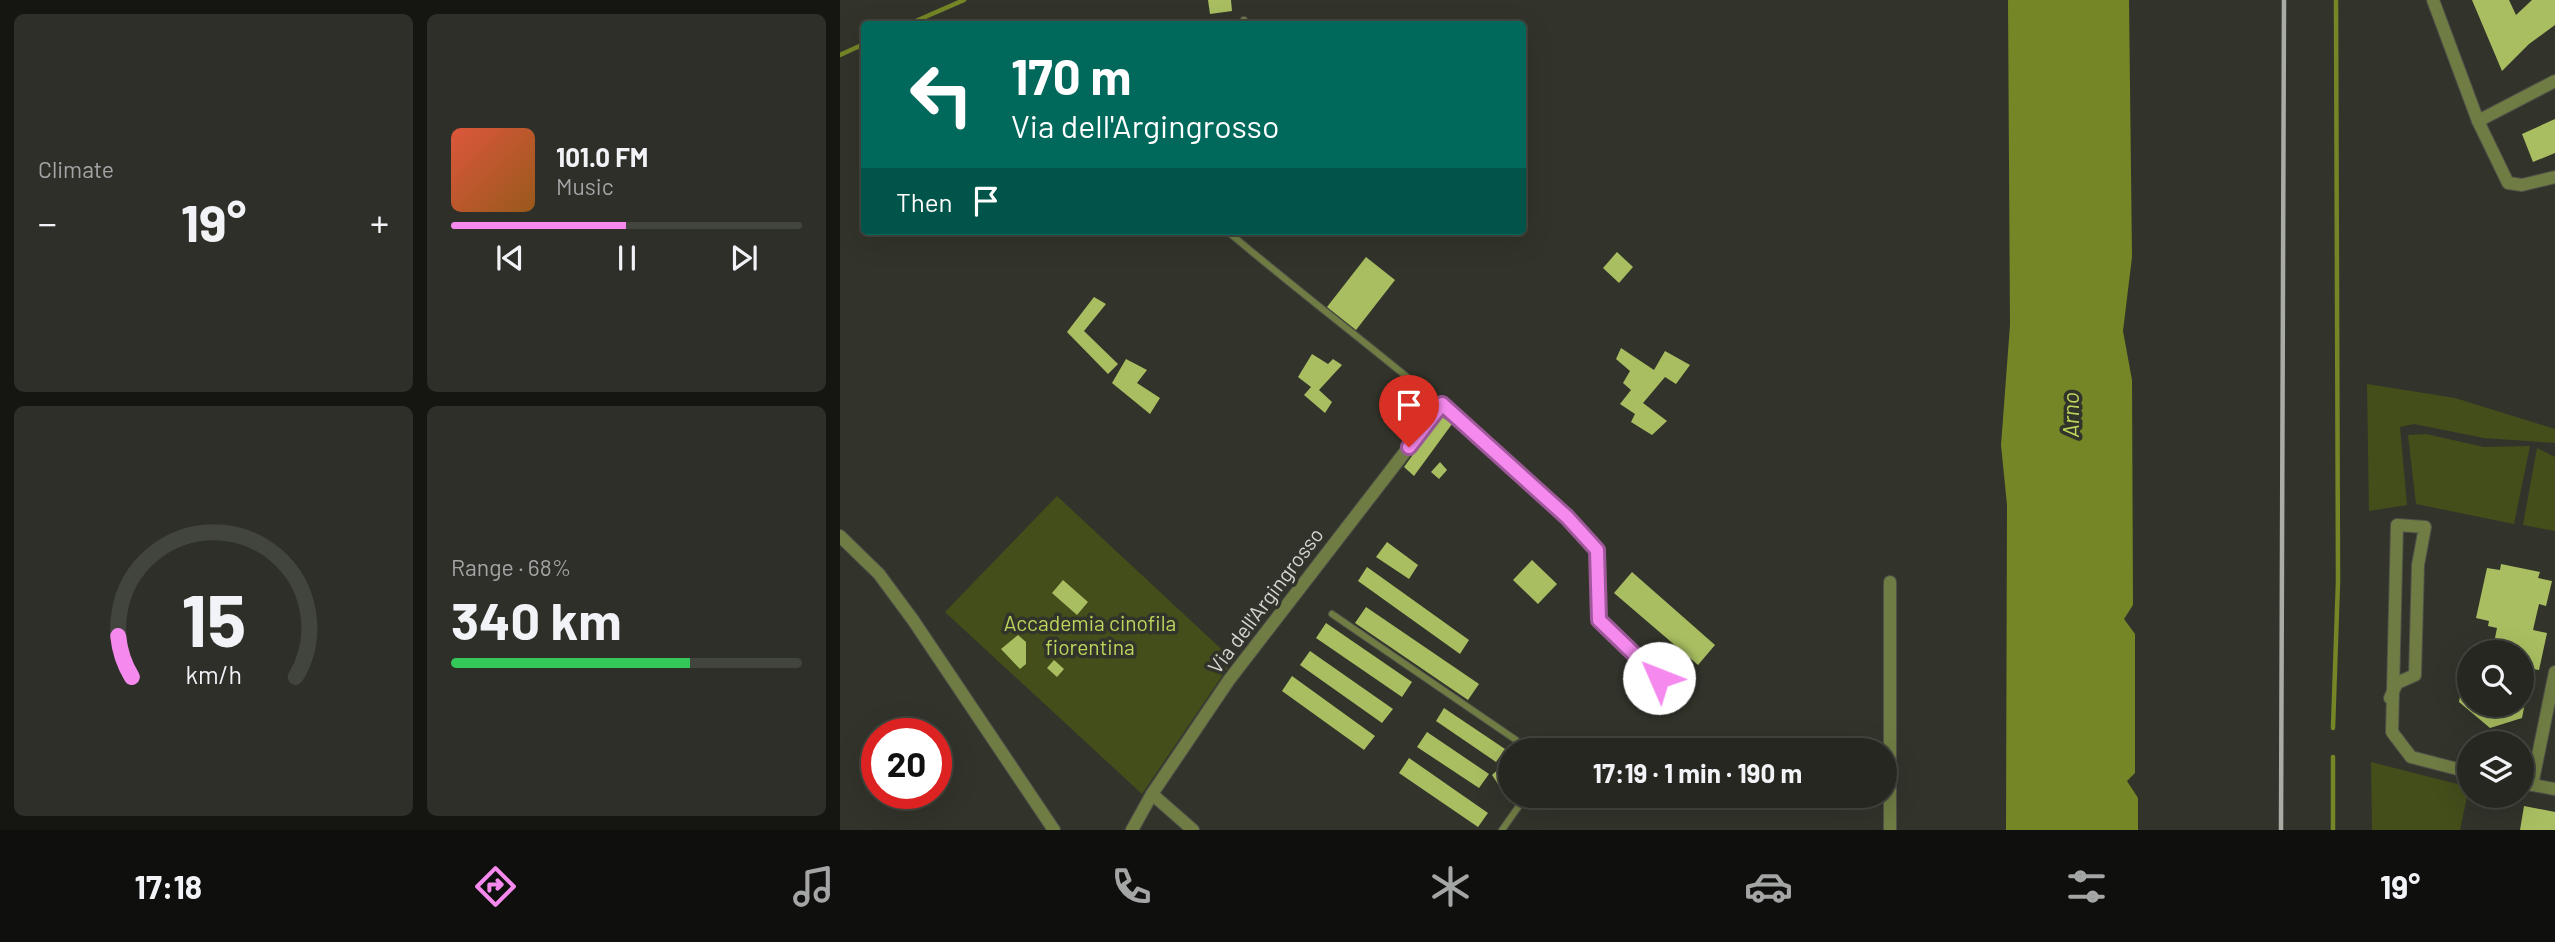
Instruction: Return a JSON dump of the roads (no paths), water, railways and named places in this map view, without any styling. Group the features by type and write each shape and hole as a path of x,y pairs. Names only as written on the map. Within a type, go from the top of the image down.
{"street":[{"path":"2433,0 2478,121 2508,183 2522,185 2555,177"},
{"path":"2478,121 2555,81"},
{"name":"Via dell'Argingrosso","path":"1132,830 1152,794 1229,680 1442,404"},
{"path":"2390,698 2397,683 2415,675 2418,565 2425,527 2397,525 2390,698 2392,732 2405,752 2422,762 2457,769"},
{"path":"840,536 879,574 913,620 1054,830"},
{"path":"1890,582 1890,830"},
{"path":"2534,756 2555,672"},
{"path":"2534,785 2555,789"},
{"path":"1152,794 1193,830"}],"lane":[{"path":"1232,235 1442,404 1567,517 1597,550 1599,620 1679,697"},
{"path":"1332,614 1513,738"},
{"path":"1502,830 1518,808"}],"water":[{"name":"Arno","path":"2008,0 2129,0 2132,257 2123,331 2132,380 2133,605 2124,619 2135,634 2135,773 2127,781 2138,798 2138,830 2006,830 2007,505 2001,445 2010,325"}],"waterway":[{"path":"916,21 964,0"},
{"path":"2333,728 2338,581 2336,0"},
{"path":"840,55 861,45"},
{"path":"2333,757 2333,830"}],"railway":[{"path":"2281,830 2284,0"}],"park label":[{"name":"Accademia cinofila fiorentina","path":"1090,636"}]}
